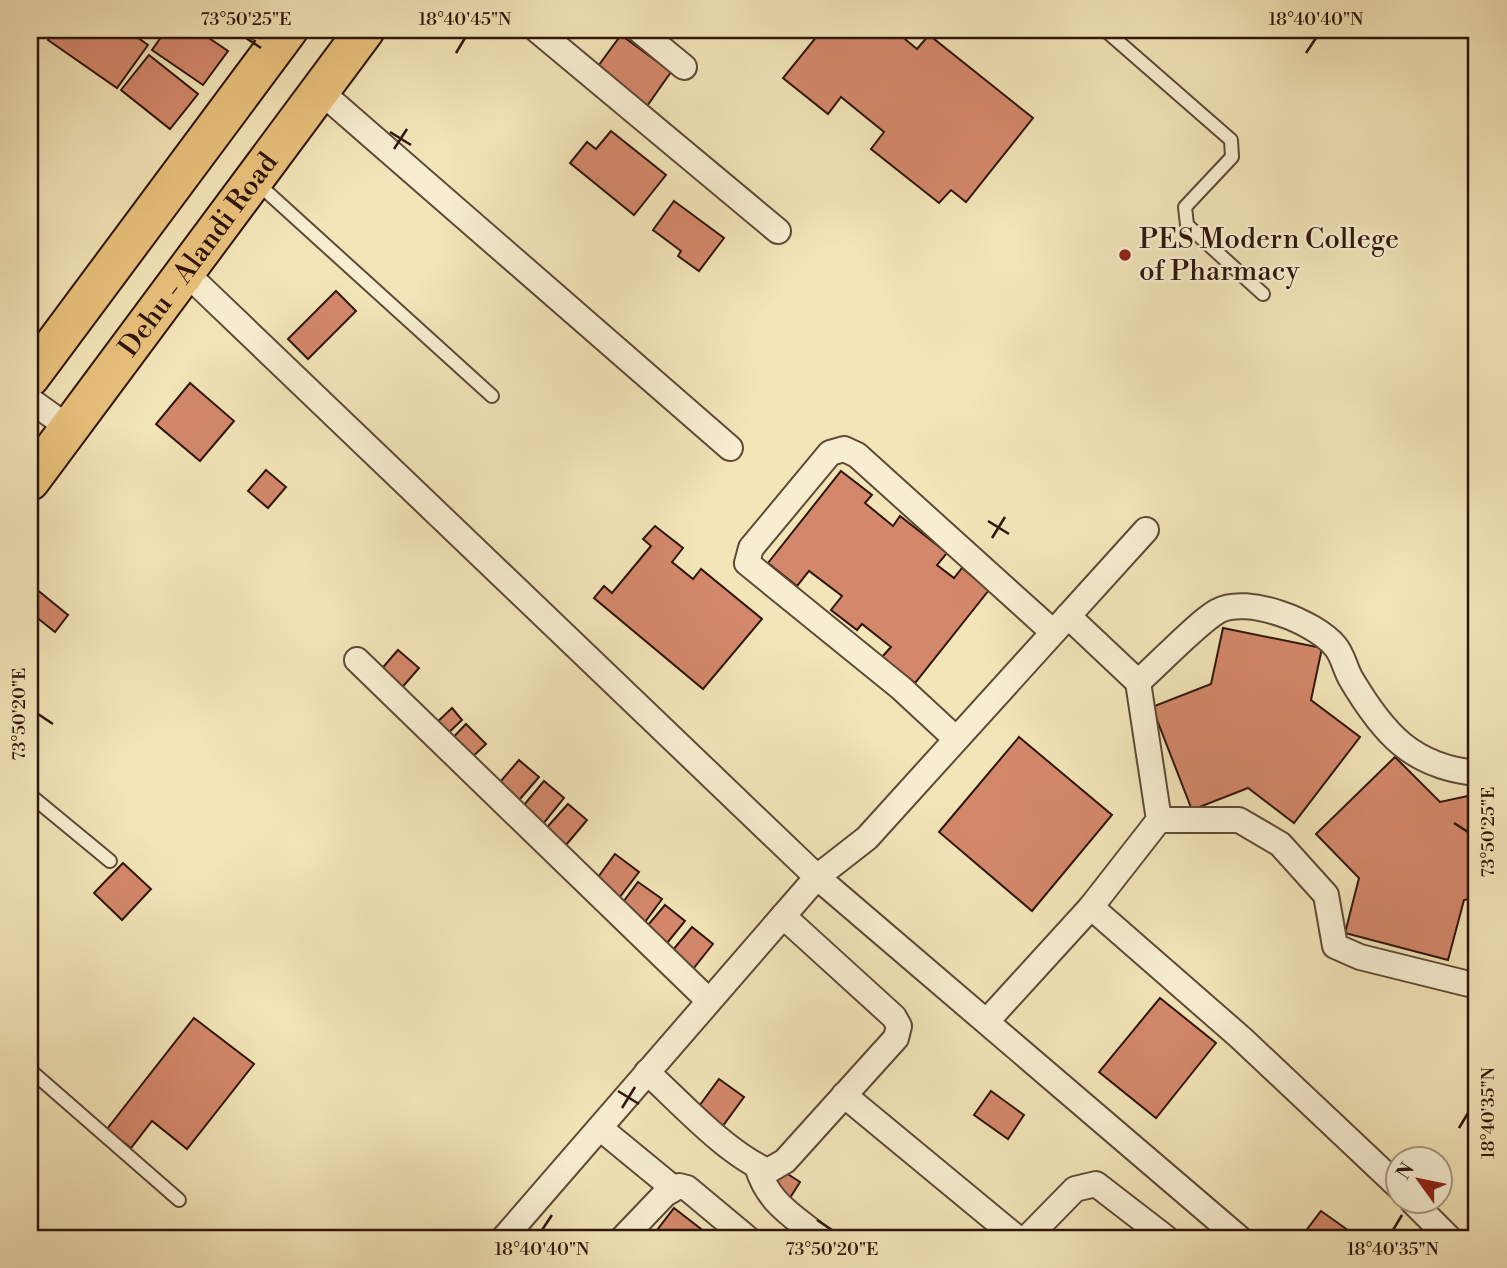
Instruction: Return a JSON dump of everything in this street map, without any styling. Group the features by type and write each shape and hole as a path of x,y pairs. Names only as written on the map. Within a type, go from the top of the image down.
{"main road":[{"name":"Dehu - Alandi Road","path":"30,481 365,30"},
{"path":"30,377 272,35"}],"street":[{"path":"537,30 778,232"},
{"path":"639,30 684,67"},
{"path":"320,91 730,448"},
{"path":"185,272 817,877 1239,1238"},
{"path":"30,400 69,428"},
{"path":"956,739 901,688 747,563 751,548 831,453 844,449 856,455 1060,624 1138,682 1159,820 1091,907 987,1021"},
{"path":"504,1238 817,877 867,838 1146,530"},
{"path":"1138,682 1219,611 1242,606 1263,608 1321,631 1338,648 1350,676 1379,723 1418,757 1435,766 1477,773"},
{"path":"358,660 709,1001"},
{"path":"1159,820 1239,820 1280,844 1326,895 1335,946 1360,957 1477,986"},
{"path":"1091,907 1241,1038 1384,1173"},
{"path":"648,1072 757,1166 768,1171 777,1168 896,1038 899,1026 886,1009 783,916"},
{"path":"844,1095 1017,1238"},
{"path":"600,1128 673,1188 687,1188 747,1238"},
{"path":"757,1166 764,1188 772,1199 820,1238"},
{"path":"1027,1238 1075,1189 1096,1184 1166,1238"},
{"path":"623,1238 673,1188"},
{"path":"1427,1216 1448,1238"}],"lane":[{"path":"1105,30 1231,140 1232,158 1185,207 1187,225 1263,294"},
{"path":"254,180 492,396"},
{"path":"30,794 110,861"},
{"path":"30,1070 179,1200"}],"building":[{"path":"55,30 127,30 148,45 117,88 48,40"},
{"path":"166,30 197,30 228,51 203,85 152,50"},
{"path":"822,30 905,30 900,35 917,49 929,35 1033,118 966,202 951,190 939,203 871,149 884,132 841,97 828,114 783,78"},
{"path":"621,35 671,72 647,106 596,69"},
{"path":"149,55 198,94 170,129 121,90"},
{"path":"611,131 666,175 634,215 570,163 587,142 596,149"},
{"path":"674,201 724,238 699,271 678,256 681,251 653,230"},
{"path":"336,291 356,311 308,359 288,339"},
{"path":"190,383 234,421 200,461 156,424"},
{"path":"266,470 286,487 268,508 248,491"},
{"path":"841,471 872,495 865,503 893,526 900,516 947,553 937,565 954,578 962,568 989,590 915,683 882,657 891,647 862,624 857,630 831,610 842,596 809,571 797,586 768,563"},
{"path":"655,526 683,548 672,562 693,579 701,569 762,619 703,689 594,598 604,586 612,593 651,546 643,539"},
{"path":"30,584 68,615 55,632 30,612"},
{"path":"1223,628 1322,648 1311,700 1360,737 1294,823 1248,788 1192,810 1152,707 1211,684"},
{"path":"398,650 419,668 399,691 378,673"},
{"path":"452,708 462,720 444,737 433,726"},
{"path":"466,724 486,744 465,764 446,745"},
{"path":"1019,737 1112,815 1032,911 939,832"},
{"path":"1395,757 1440,802 1477,794 1477,897 1464,900 1448,960 1345,933 1359,878 1316,834"},
{"path":"519,760 539,777 514,806 494,789"},
{"path":"544,781 564,798 539,829 518,812"},
{"path":"568,804 587,820 561,851 541,834"},
{"path":"615,854 639,872 616,902 593,884"},
{"path":"123,863 151,889 122,920 94,893"},
{"path":"638,882 662,899 642,926 618,909"},
{"path":"665,905 685,921 663,948 642,932"},
{"path":"692,927 713,944 689,974 668,956"},
{"path":"1160,998 1216,1043 1156,1118 1099,1072"},
{"path":"194,1018 254,1064 187,1149 152,1121 131,1148 107,1129"},
{"path":"719,1079 744,1097 722,1127 697,1109"},
{"path":"991,1091 1024,1115 1008,1139 974,1115"},
{"path":"783,1171 800,1182 788,1201 771,1190"},
{"path":"674,1208 701,1229 694,1238 651,1238"},
{"path":"1321,1211 1359,1238 1314,1238 1305,1232"}],"place":[{"name":"PES Modern College of Pharmacy","path":"1125,255"}]}
